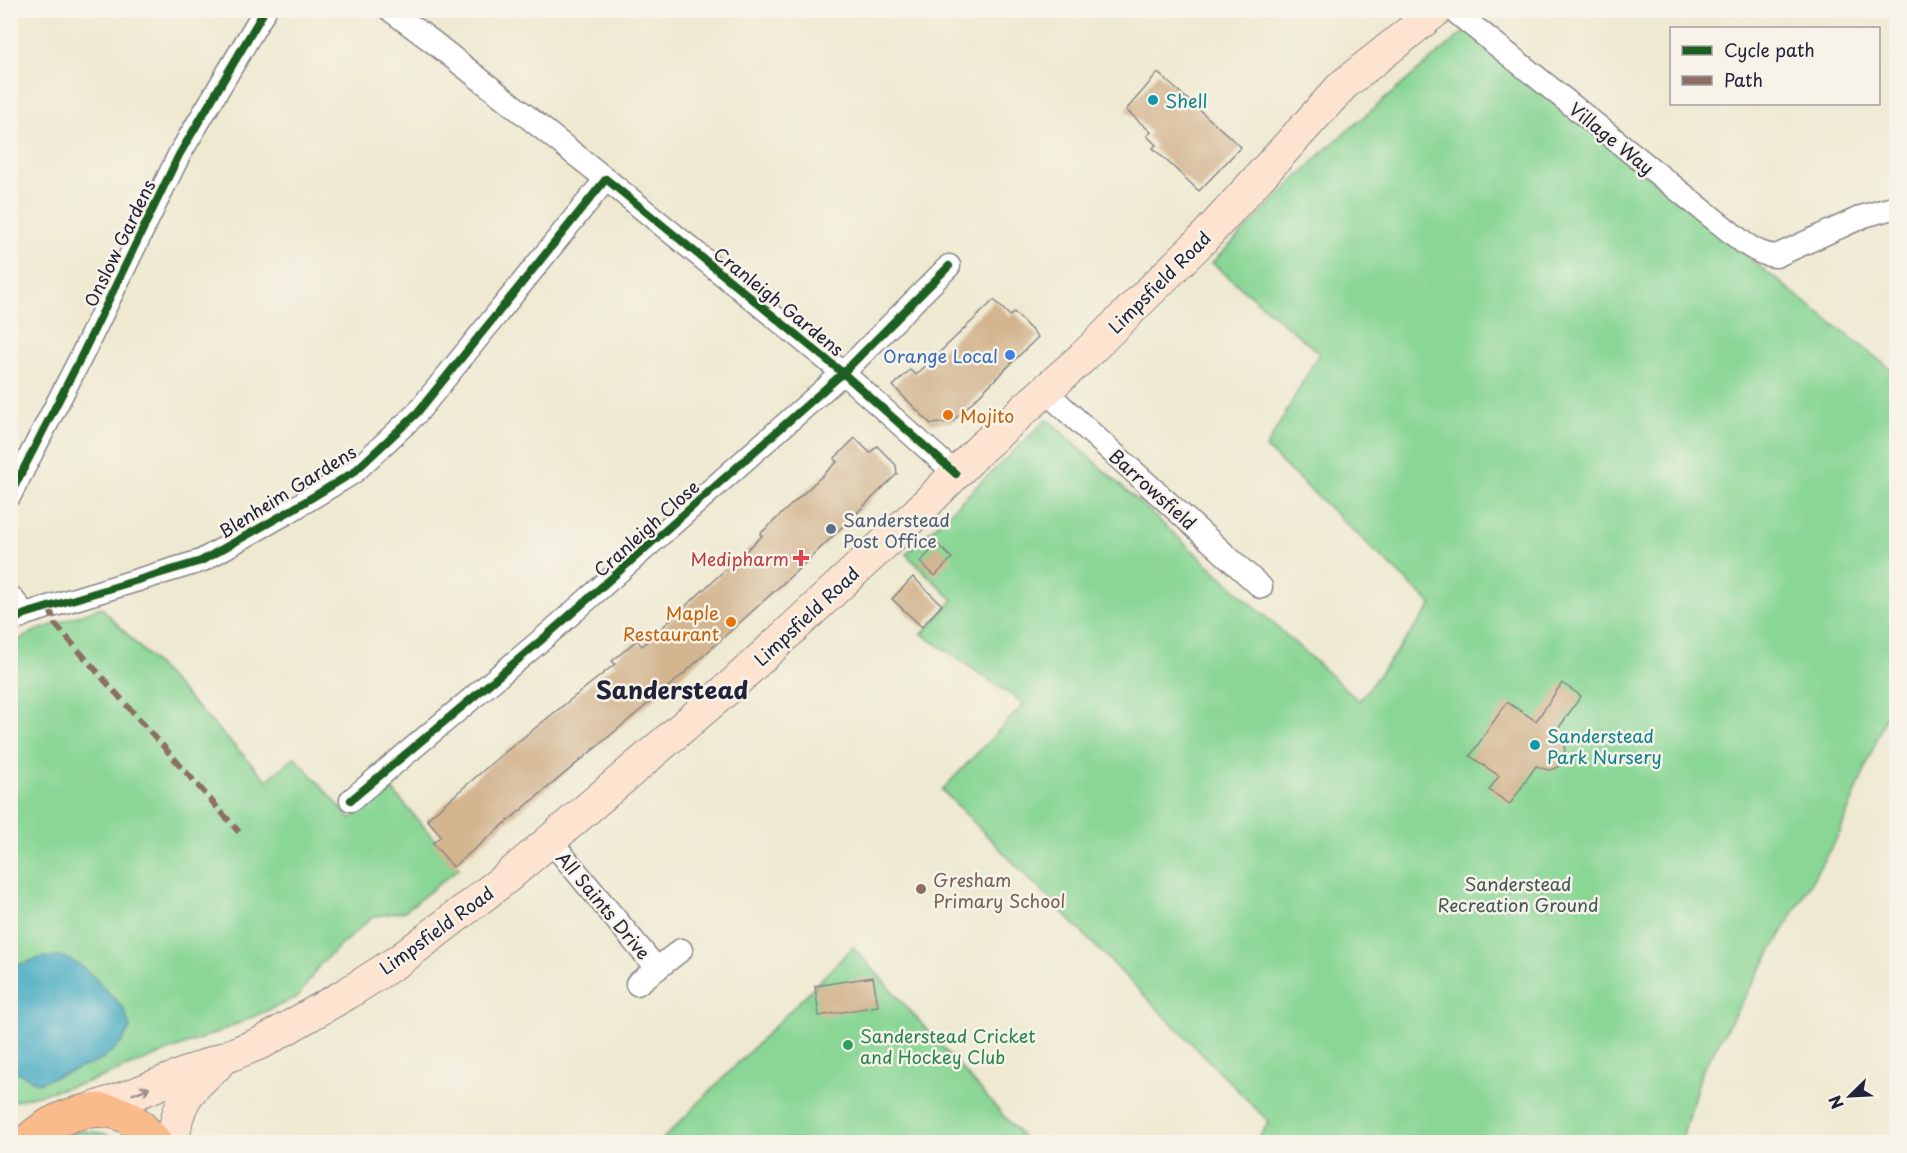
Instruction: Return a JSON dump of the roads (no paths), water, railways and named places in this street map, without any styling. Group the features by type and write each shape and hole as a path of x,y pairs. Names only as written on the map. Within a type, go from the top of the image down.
{"main road":[{"name":"Limpsfield Road","path":"77,1113 137,1093 263,1042 348,993 401,959 460,915 732,685 917,513 981,448 1083,357 1202,240 1343,85 1437,10"},
{"name":"Limpsfield Road","path":"174,1143 174,1125 183,1102 193,1086 227,1057"},
{"path":"10,1130 77,1113 122,1115 138,1124 155,1143"},
{"path":"27,1143 34,1136 77,1113"}],"street":[{"name":"Onslow Gardens","path":"10,495 79,361 179,155 265,10"},
{"name":"Cranleigh Gardens","path":"390,10 606,179 843,373 956,474"},
{"name":"Village Way","path":"1453,10 1758,252 1776,256 1864,216 1896,207"},
{"name":"Blenheim Gardens","path":"10,596 18,618 201,561 354,472 417,413 606,179"},
{"name":"Cranleigh Close","path":"351,801 554,630 843,373 949,266"},
{"name":"Barrowsfield","path":"1045,392 1261,587"},
{"name":"All Saints Drive","path":"550,840 657,969"},
{"name":"All Saints Drive","path":"637,984 681,950"}],"water":[{"path":"44,957 64,957 81,966 124,1009 130,1028 121,1043 102,1060 38,1083 11,1069 10,971 17,965"}],"place":[{"name":"Shell","path":"1153,100"},
{"name":"Orange Local","path":"1010,355"},
{"name":"Mojito","path":"948,415"},
{"name":"Sanderstead Post Office","path":"831,529"},
{"name":"Medipharm","path":"801,558"},
{"name":"Maple Restaurant","path":"731,622"},
{"name":"Sanderstead Park Nursery","path":"1535,745"},
{"name":"Gresham Primary School","path":"921,889"},
{"name":"Sanderstead Cricket and Hockey Club","path":"848,1045"}],"district":[{"name":"Sanderstead","path":"672,689"}],"park label":[{"name":"Sanderstead Recreation Ground","path":"1518,893"}]}
